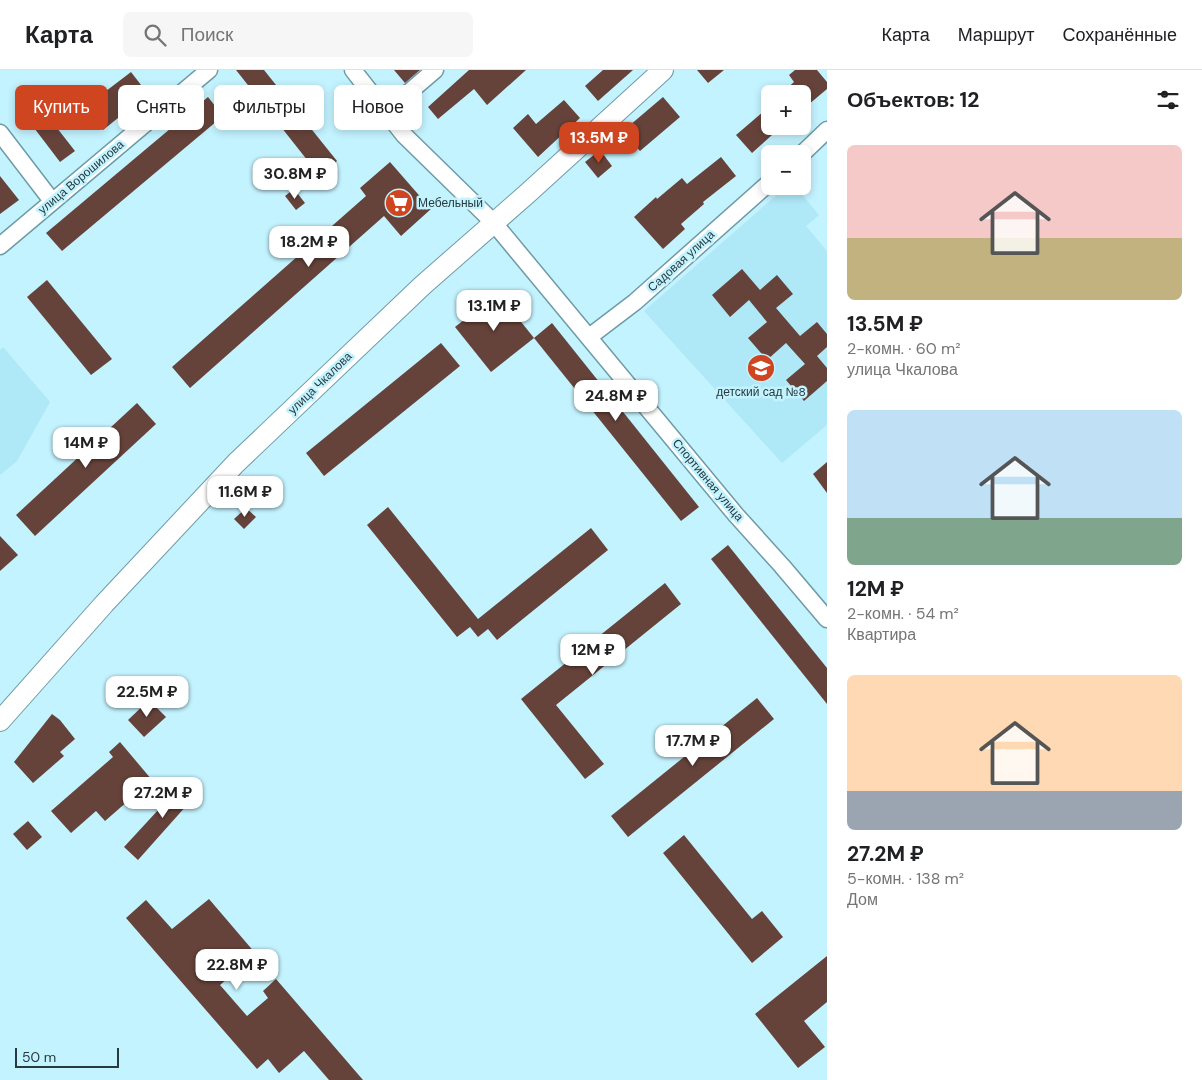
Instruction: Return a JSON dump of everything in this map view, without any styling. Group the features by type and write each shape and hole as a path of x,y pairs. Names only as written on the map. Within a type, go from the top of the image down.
{"street":[{"name":"улица Ворошилова","path":"0,246 208,70"},
{"name":"Спортивная улица","path":"352,70 364,85"},
{"path":"418,85 435,70"},
{"name":"улица Чкалова","path":"0,721 104,604 236,464 423,285 528,193 663,70"},
{"name":"Спортивная улица","path":"400,130 493,222 736,515 827,619"},
{"path":"811,145 827,130"},
{"path":"0,133 52,201"},
{"name":"Садовая улица","path":"589,336 635,302 761,190"}],"shaded area":[{"name":"детский сад №8","path":"777,195 802,195 819,215 806,226 827,251 827,425 782,463 644,311"},
{"path":"3,347 50,402 17,461 0,475 0,350"}],"building":[{"path":"236,70 264,70 276,85 248,85"},
{"path":"394,70 420,70 405,83"},
{"path":"469,70 526,70 487,105 474,89 438,119 428,107"},
{"path":"603,70 633,70 598,101 585,86"},
{"path":"697,70 724,70 708,83"},
{"path":"795,70 817,70 827,82 827,89 811,102 811,85 791,85 794,82 789,75"},
{"path":"131,72 141,85 118,85 118,118 108,126 108,90"},
{"path":"208,97 214,105 214,124 62,251 46,233 169,130 204,130 204,100"},
{"path":"663,97 680,117 640,151 623,131"},
{"path":"564,100 580,118 538,157 513,128 528,114 536,124"},
{"path":"761,114 761,135 772,135 752,153 736,135"},
{"path":"36,130 59,130 75,151 60,162"},
{"path":"283,130 312,130 337,161 319,175"},
{"path":"600,150 612,166 598,178 585,162"},
{"path":"721,157 736,176 703,202 704,204 681,224 685,229 663,249 634,217 656,197 657,199 682,178 687,184"},
{"path":"390,162 431,209 401,236 384,216 190,388 172,367 366,196 360,188"},
{"path":"0,176 19,200 0,214"},
{"path":"294,189 305,203 296,210 285,196"},
{"path":"742,269 760,290 777,275 793,294 776,308 800,336 817,322 827,334 827,347 817,356 827,368 827,381 804,401 786,380 805,364 786,343 767,360 748,338 767,322 749,300 730,317 712,295"},
{"path":"47,280 112,359 91,375 27,297"},
{"path":"498,293 534,338 491,372 455,327"},
{"path":"552,323 699,507 681,521 534,338"},
{"path":"441,343 460,366 324,476 306,453"},
{"path":"137,403 156,424 35,536 16,515"},
{"path":"827,462 827,493 813,474"},
{"path":"388,507 478,619 591,528 608,550 497,640 488,629 478,637 470,627 457,637 367,525"},
{"path":"246,508 256,517 244,529 234,519"},
{"path":"0,536 18,555 0,571"},
{"path":"728,545 827,668 827,704 711,559"},
{"path":"665,583 681,604 556,705 604,764 585,779 521,699"},
{"path":"757,698 774,719 628,837 611,816"},
{"path":"149,700 166,717 144,737 128,720"},
{"path":"52,714 60,720 75,739 60,752 64,756 33,783 14,762"},
{"path":"120,742 152,780 105,821 96,811 71,833 51,811 113,757 109,752"},
{"path":"193,778 203,787 138,860 124,847 183,783 186,786"},
{"path":"28,821 42,837 27,850 13,834"},
{"path":"684,835 752,919 762,911 783,937 752,963 663,853"},
{"path":"209,899 256,954 220,985 247,1016 268,998 263,991 276,979 363,1080 329,1080 304,1051 279,1073 268,1059 257,1069 126,918 146,900 172,929"},
{"path":"827,956 827,1002 804,1021 825,1047 798,1068 755,1014"}],"place":[{"name":"Мебельный","path":"399,203"},
{"name":"детский сад №8","path":"761,368"}]}
